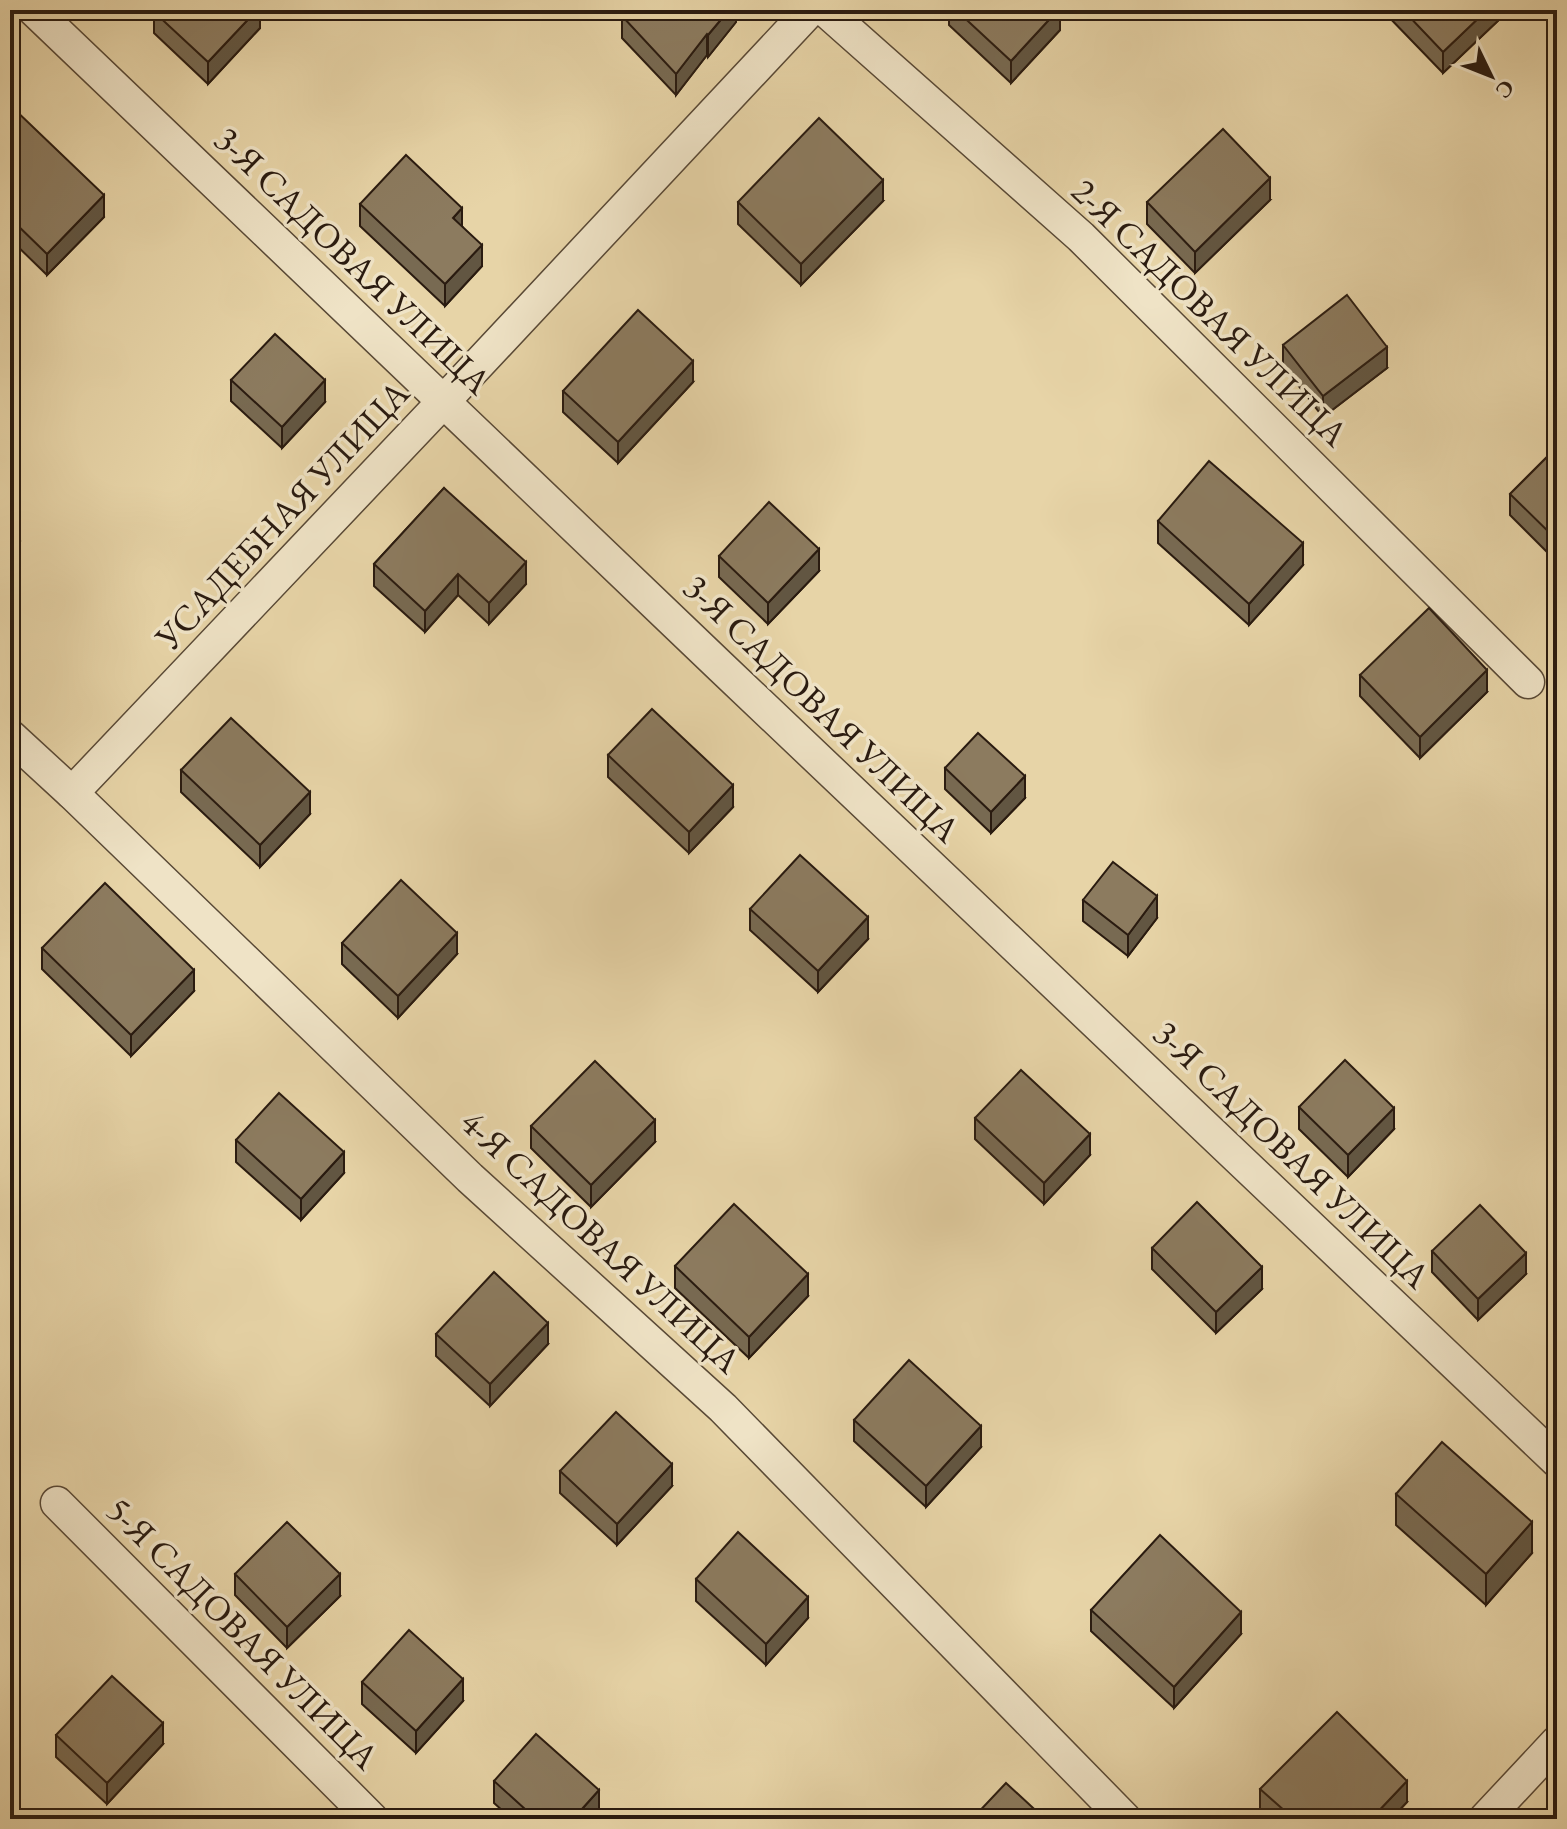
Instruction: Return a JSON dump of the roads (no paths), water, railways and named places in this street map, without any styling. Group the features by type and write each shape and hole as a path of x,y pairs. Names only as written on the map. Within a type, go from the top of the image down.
{"street":[{"name":"3-Я САДОВАЯ УЛИЦА","path":"34,10 1557,1461"},
{"name":"УСАДЕБНАЯ УЛИЦА","path":"72,793 810,10"},
{"name":"2-Я САДОВАЯ УЛИЦА","path":"825,10 1081,237 1528,682"},
{"name":"4-Я САДОВАЯ УЛИЦА","path":"10,736 470,1178 723,1408 1125,1819"},
{"name":"5-Я САДОВАЯ УЛИЦА","path":"57,1503 372,1819"},
{"path":"1485,1819 1557,1742"}]}
